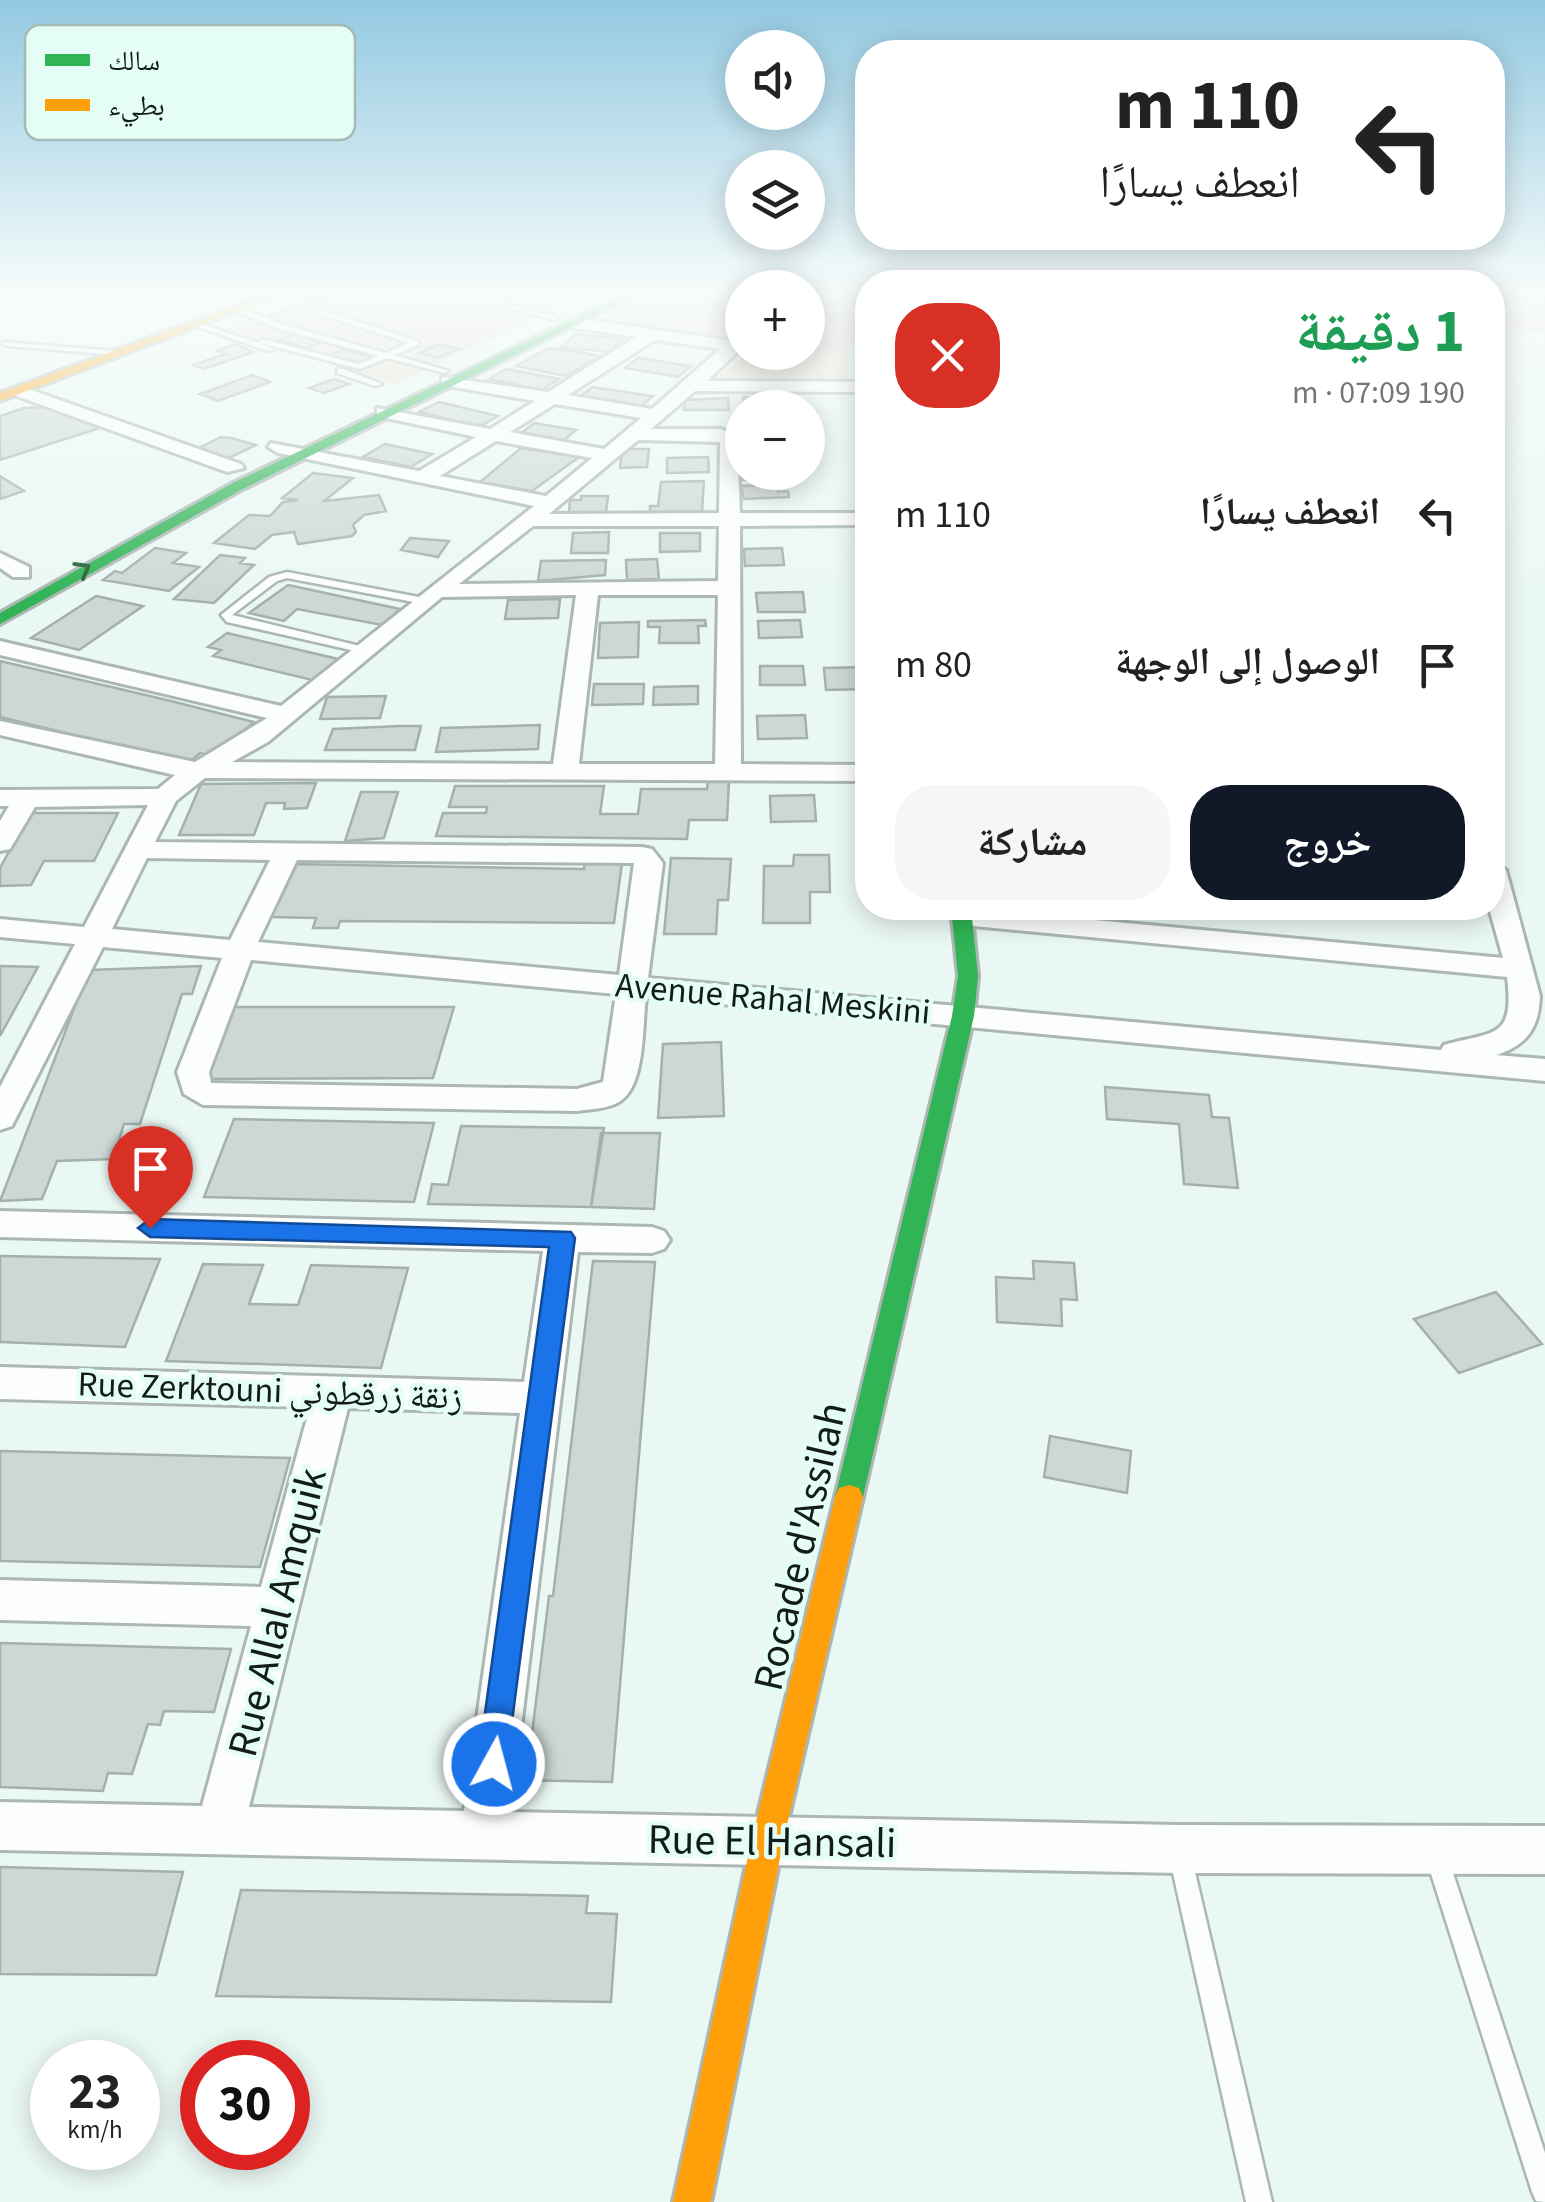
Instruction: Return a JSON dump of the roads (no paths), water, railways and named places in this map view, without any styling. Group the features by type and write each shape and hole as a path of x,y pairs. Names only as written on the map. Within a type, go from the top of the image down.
{"main road":[{"path":"0,620 289,450 408,394"},
{"path":"137,516 234,468 383,412 415,394"},
{"name":"Rocade d'Assilah","path":"692,2202 768,1838 963,1016 968,976 963,920"}],"street":[{"path":"12,394 234,468"},
{"path":"533,394 656,416"},
{"path":"422,478 560,394"},
{"path":"0,1118 165,796 200,770 246,746 682,394"},
{"path":"383,412 607,455"},
{"path":"634,434 729,438 728,772"},
{"path":"289,450 550,502"},
{"path":"527,520 855,519"},
{"path":"0,559 19,573"},
{"path":"430,596 588,588 727,588"},
{"path":"565,770 588,588"},
{"path":"0,648 287,714"},
{"path":"0,728 155,765 200,770 855,773"},
{"path":"0,843 14,799 165,796"},
{"path":"136,850 642,855 650,863 618,1088 598,1098 202,1094 195,1086 194,1072 240,950 287,852"},
{"path":"1163,920 1520,968"},
{"path":"1421,1058 1484,1047 1519,1030 1526,1012 1520,968 1505,920"},
{"name":"Avenue Rahal Meskini","path":"0,928 1545,1070"},
{"path":"0,1224 652,1240"},
{"path":"484,1837 562,1238"},
{"name":"Rue Zerktouni زنقة زرقطوني","path":"0,1383 541,1398"},
{"name":"Rue Allal Amquik","path":"219,1833 334,1392"},
{"path":"0,1600 276,1608"},
{"name":"Rue El Hansali","path":"0,1826 1178,1849 1545,1850"}],"lane":[{"path":"364,650 232,620 226,615 273,579 287,575 430,596"},
{"path":"1178,1849 1259,2202"},
{"path":"1435,1849 1545,2192"}]}
